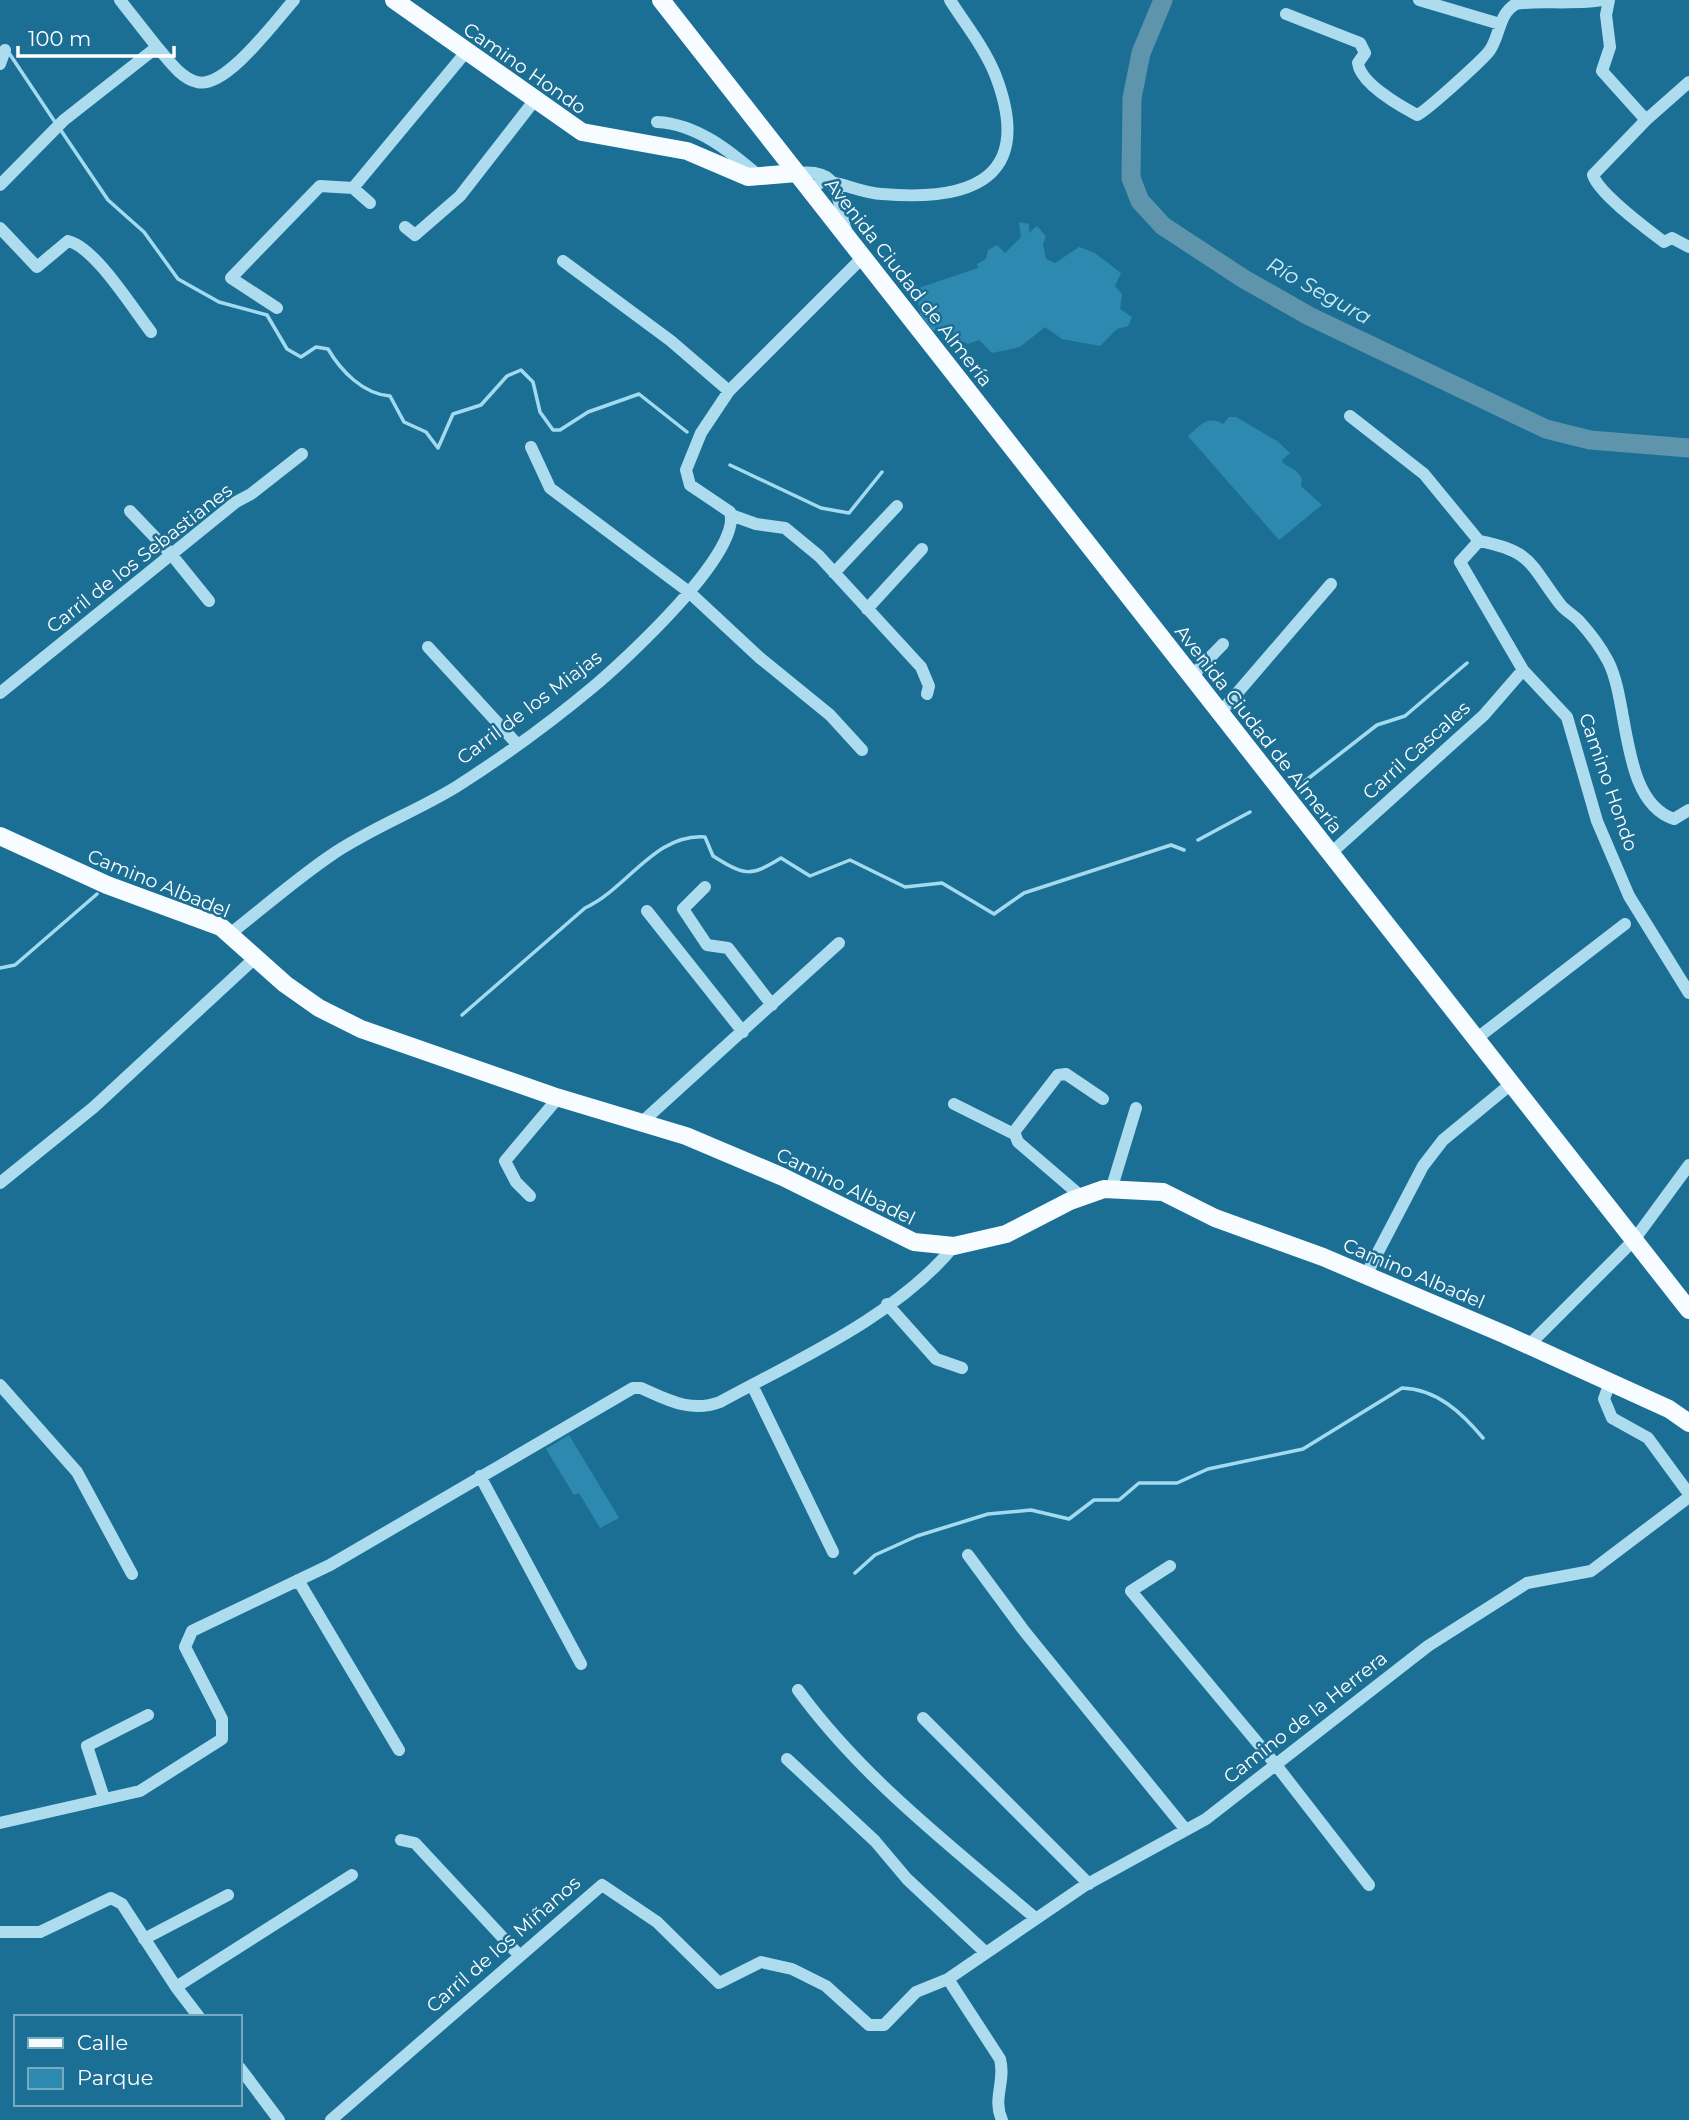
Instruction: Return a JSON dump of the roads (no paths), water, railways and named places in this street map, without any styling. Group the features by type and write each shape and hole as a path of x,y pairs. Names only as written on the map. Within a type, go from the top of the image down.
{"main road":[{"name":"Camino Hondo","path":"394,0 534,101 582,132 688,151 748,177 797,173"},
{"name":"Avenida Ciudad de Almería","path":"661,0 1689,1310"},
{"path":"762,176 775,162 775,144"},
{"name":"Camino Albadel","path":"0,836 107,885 193,915 230,934 255,958 319,1008 361,1029 558,1098 686,1136 783,1177 914,1242 954,1246 1006,1234 1082,1196 1111,1190 1163,1192 1215,1217 1366,1275 1529,1345 1675,1412 1689,1423"}],"street":[{"path":"120,0 156,47 186,78 200,83 217,80 238,62 294,0"},
{"path":"812,192 822,181 860,191 923,195 965,189 987,179 1006,151 1006,117 994,73 950,0"},
{"path":"1419,0 1500,24"},
{"path":"1286,14 1360,43 1365,53 1358,64 1361,73 1390,99 1417,115 1488,54 1507,12 1521,1 1590,3 1603,0"},
{"path":"1609,0 1606,15 1610,47 1602,71 1646,120"},
{"path":"0,185 59,125 156,47"},
{"path":"0,64 5,50"},
{"path":"353,188 466,52"},
{"path":"1689,82 1598,167 1593,178 1629,215 1640,220 1664,242 1672,238 1689,247"},
{"path":"405,227 415,235 460,196 534,101"},
{"path":"657,121 681,124 703,135 762,176"},
{"path":"688,151 703,135"},
{"path":"797,173 816,172 833,183 839,194 841,214 850,240"},
{"path":"278,309 231,278 320,186 353,188 370,203"},
{"path":"841,214 848,198 860,191"},
{"path":"0,228 37,267 68,241 76,243 110,280 151,332"},
{"path":"863,257 729,391 701,433 685,470 690,485 731,515 756,524 785,528 834,573 901,649 921,667 929,686 927,694"},
{"path":"563,261 671,341 729,391"},
{"path":"1350,416 1424,474 1479,541 1503,546 1527,557 1561,606 1579,620 1609,662 1629,753 1652,805 1663,815 1674,819 1689,810"},
{"path":"531,447 551,488 652,567 689,592 760,658 830,715 862,750"},
{"name":"Carril de los Sebastianes","path":"0,693 171,554 302,454"},
{"path":"834,573 897,506"},
{"path":"130,511 171,554 209,601"},
{"name":"Carril de los Miajas","path":"230,934 331,855 454,788 593,687 666,619 689,592 729,537 731,515"},
{"name":"Camino Hondo","path":"1479,541 1460,562 1522,670 1567,717 1597,821 1629,896 1689,993"},
{"path":"867,608 922,549"},
{"path":"1220,713 1331,584"},
{"path":"1192,676 1223,644"},
{"path":"429,647 517,744"},
{"name":"Carril Cascales","path":"1331,853 1484,715 1522,670"},
{"path":"705,887 682,909 685,916 707,945 728,948 772,1005"},
{"path":"647,911 743,1032"},
{"path":"1476,1039 1625,924"},
{"path":"641,1123 839,943"},
{"path":"0,1183 125,1080 255,958"},
{"path":"1014,1134 1058,1075 1066,1074 1103,1099"},
{"path":"1366,1275 1423,1166 1443,1140 1511,1084"},
{"path":"530,1196 516,1182 505,1161 558,1098"},
{"path":"954,1104 1014,1134 1017,1142 1082,1196"},
{"path":"1111,1190 1136,1108"},
{"path":"1529,1345 1634,1240 1689,1165"},
{"path":"0,1823 140,1791 222,1740 222,1719 186,1647 192,1631 330,1565 633,1388 641,1388 685,1407 705,1408 752,1385 887,1304 929,1274 954,1246"},
{"path":"887,1304 936,1359 961,1368"},
{"path":"1610,1382 1605,1399 1612,1418 1648,1438 1689,1495"},
{"path":"0,1385 77,1472 132,1574"},
{"path":"752,1385 833,1552"},
{"path":"480,1476 581,1664"},
{"name":"Camino de la Herrera","path":"948,1979 1034,1917 1206,1819 1428,1646 1527,1583 1591,1571 1689,1495"},
{"path":"968,1555 1024,1632 1186,1830"},
{"path":"1170,1566 1132,1591 1276,1765 1369,1885"},
{"path":"298,1580 399,1750"},
{"path":"798,1690 820,1720 860,1764 1034,1917"},
{"path":"104,1798 87,1746 148,1715"},
{"path":"923,1718 1089,1884"},
{"path":"787,1759 875,1841 907,1879 985,1952"},
{"path":"401,1840 415,1843 519,1955"},
{"path":"176,1987 352,1875"},
{"name":"Carril de los Miñanos","path":"331,2120 602,1885 657,1922 719,1983 761,1962 792,1969 826,1986 869,2025 884,2025 916,1992 948,1979"},
{"path":"144,1939 228,1895"},
{"path":"0,1932 40,1931 111,1898 122,1904 197,2015"},
{"path":"948,1979 1000,2059 1003,2071 996,2108 1002,2120"},
{"path":"242,2070 279,2120"}],"waterway":[{"name":"Río Segura","path":"1163,0 1141,53 1132,98 1131,178 1140,201 1163,226 1244,279 1309,316 1546,429 1590,440 1689,448"},
{"path":"9,53 55,122"},
{"path":"60,129 108,200 144,232 178,279 219,302 267,315 287,349 301,357 316,347 328,349 354,380 371,391 390,396 404,422 426,432 438,448 453,414 481,405 507,376 521,370 533,382 540,412 553,430 560,430 588,412 639,394 687,432"},
{"path":"730,465 821,508 849,513 882,472"},
{"path":"1305,781 1377,725 1405,716 1467,663"},
{"path":"1198,840 1250,812"},
{"path":"462,1015 585,908 656,853 687,838 705,837 713,856 747,872 762,869 781,858 810,876 850,860 905,887 942,883 994,914 1024,893 1171,845 1184,850"},
{"path":"0,968 15,965 97,894"},
{"path":"855,1573 875,1555 917,1536 988,1514 1031,1510 1069,1519 1094,1500 1119,1500 1139,1483 1177,1483 1208,1469 1303,1449 1402,1388 1415,1389 1448,1404 1483,1438"}]}
